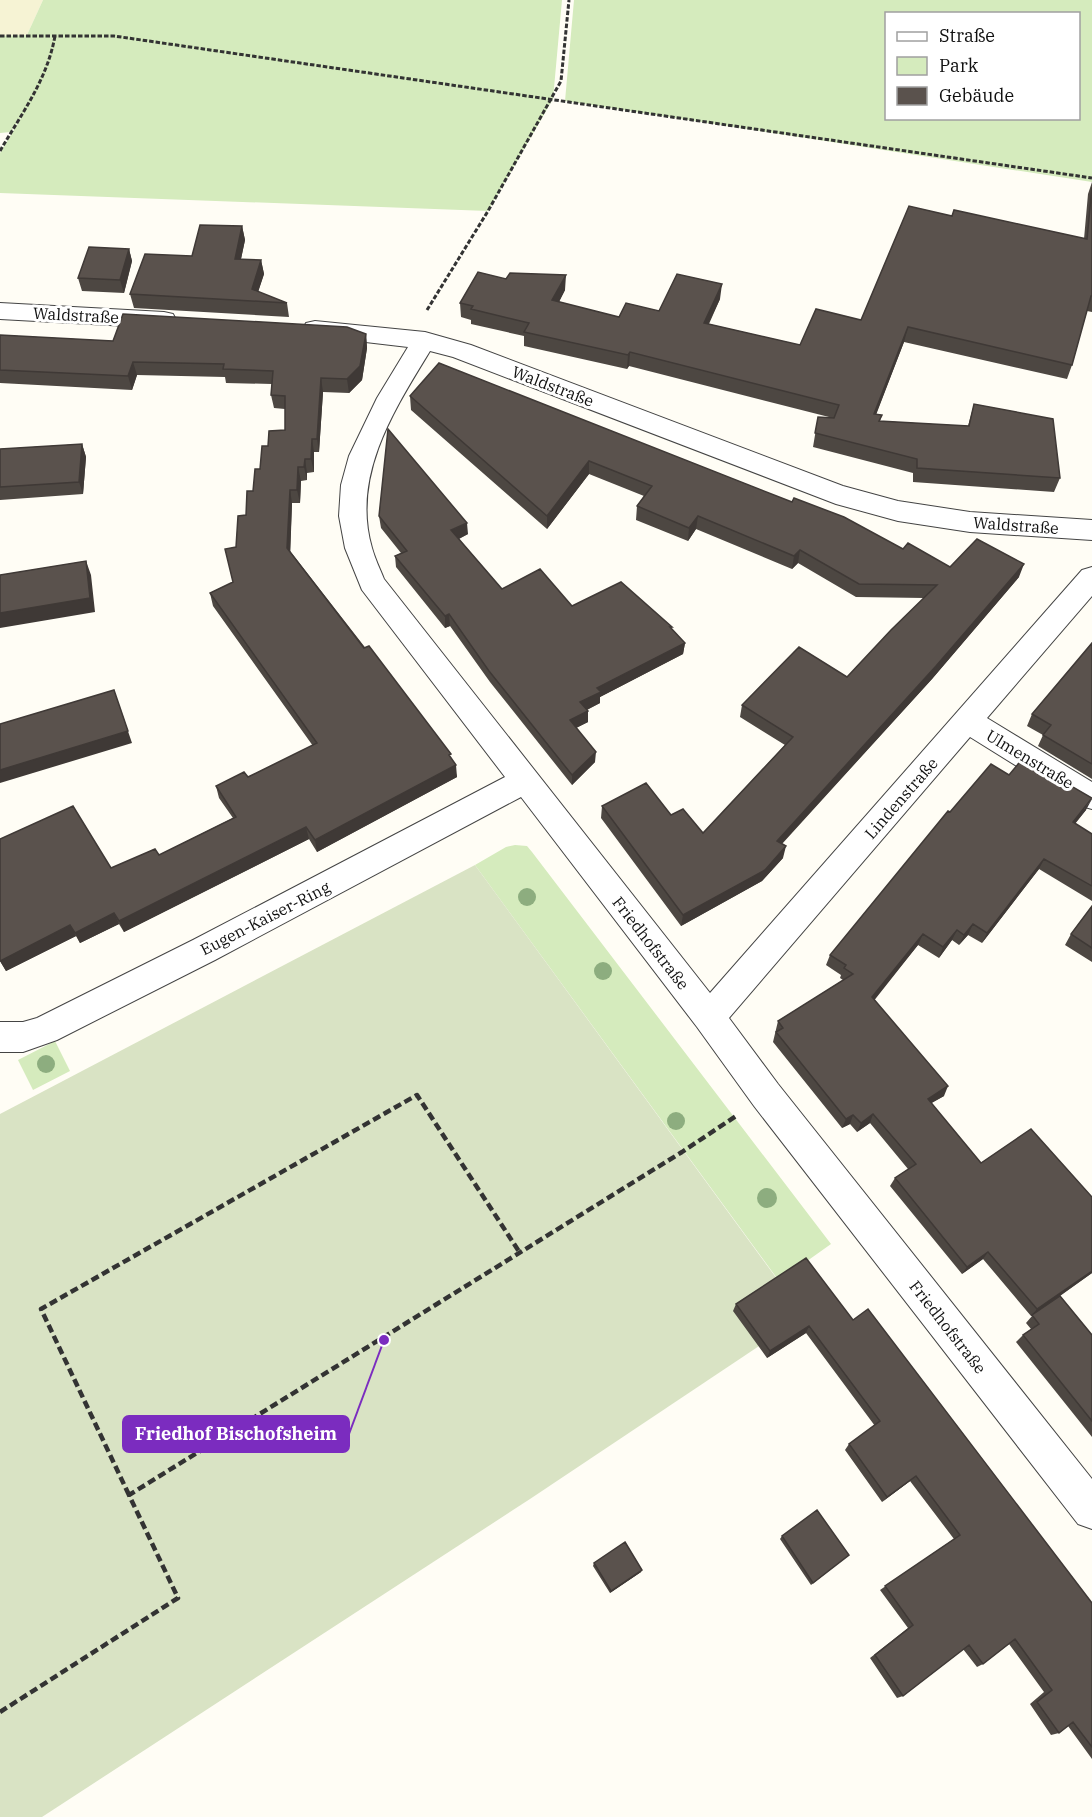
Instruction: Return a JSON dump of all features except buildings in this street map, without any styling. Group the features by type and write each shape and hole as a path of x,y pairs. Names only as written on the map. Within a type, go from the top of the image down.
{"street":[{"name":"Waldstraße","path":"0,311 190,322"},
{"name":"Waldstraße","path":"297,328 380,332 425,340 462,351 836,495 898,511 970,522 1090,524"},
{"name":"Friedhofstraße","path":"425,340 377,418 365,442 353,487 354,530 365,567 380,595 709,1017 766,1095 1092,1510"},
{"name":"Lindenstraße","path":"709,1017 1092,577"},
{"name":"Ulmenstraße","path":"968,721 1092,796"},
{"name":"Eugen-Kaiser-Ring","path":"0,1037 23,1037 45,1030 204,950 525,781"}],"path":[{"path":"425,340 425,314 553,99 561,81 569,0"},
{"path":"0,36 114,36 1092,178"},
{"path":"0,151 46,77 55,36"},
{"path":"0,1712 178,1598 41,1309 417,1095 520,1253"},
{"path":"129,1495 682,1152 766,1095"}],"shaded area":[{"path":"0,0 43,0 27,35 0,36"}],"green space":[{"path":"43,0 562,0 553,99 488,211 0,193 0,153 26,110 11,132 0,133 0,36 27,35"},
{"path":"574,0 1092,0 1092,182 565,101"},
{"path":"527,846 532,852 831,1244 779,1281 475,865 506,847"},
{"path":"475,865 804,1316 530,1499 42,1817 0,1817 0,1114"},
{"path":"55,1041 70,1071 33,1090 18,1060"}],"place":[{"name":"Friedhof Bischofsheim","path":"384,1340"}]}
